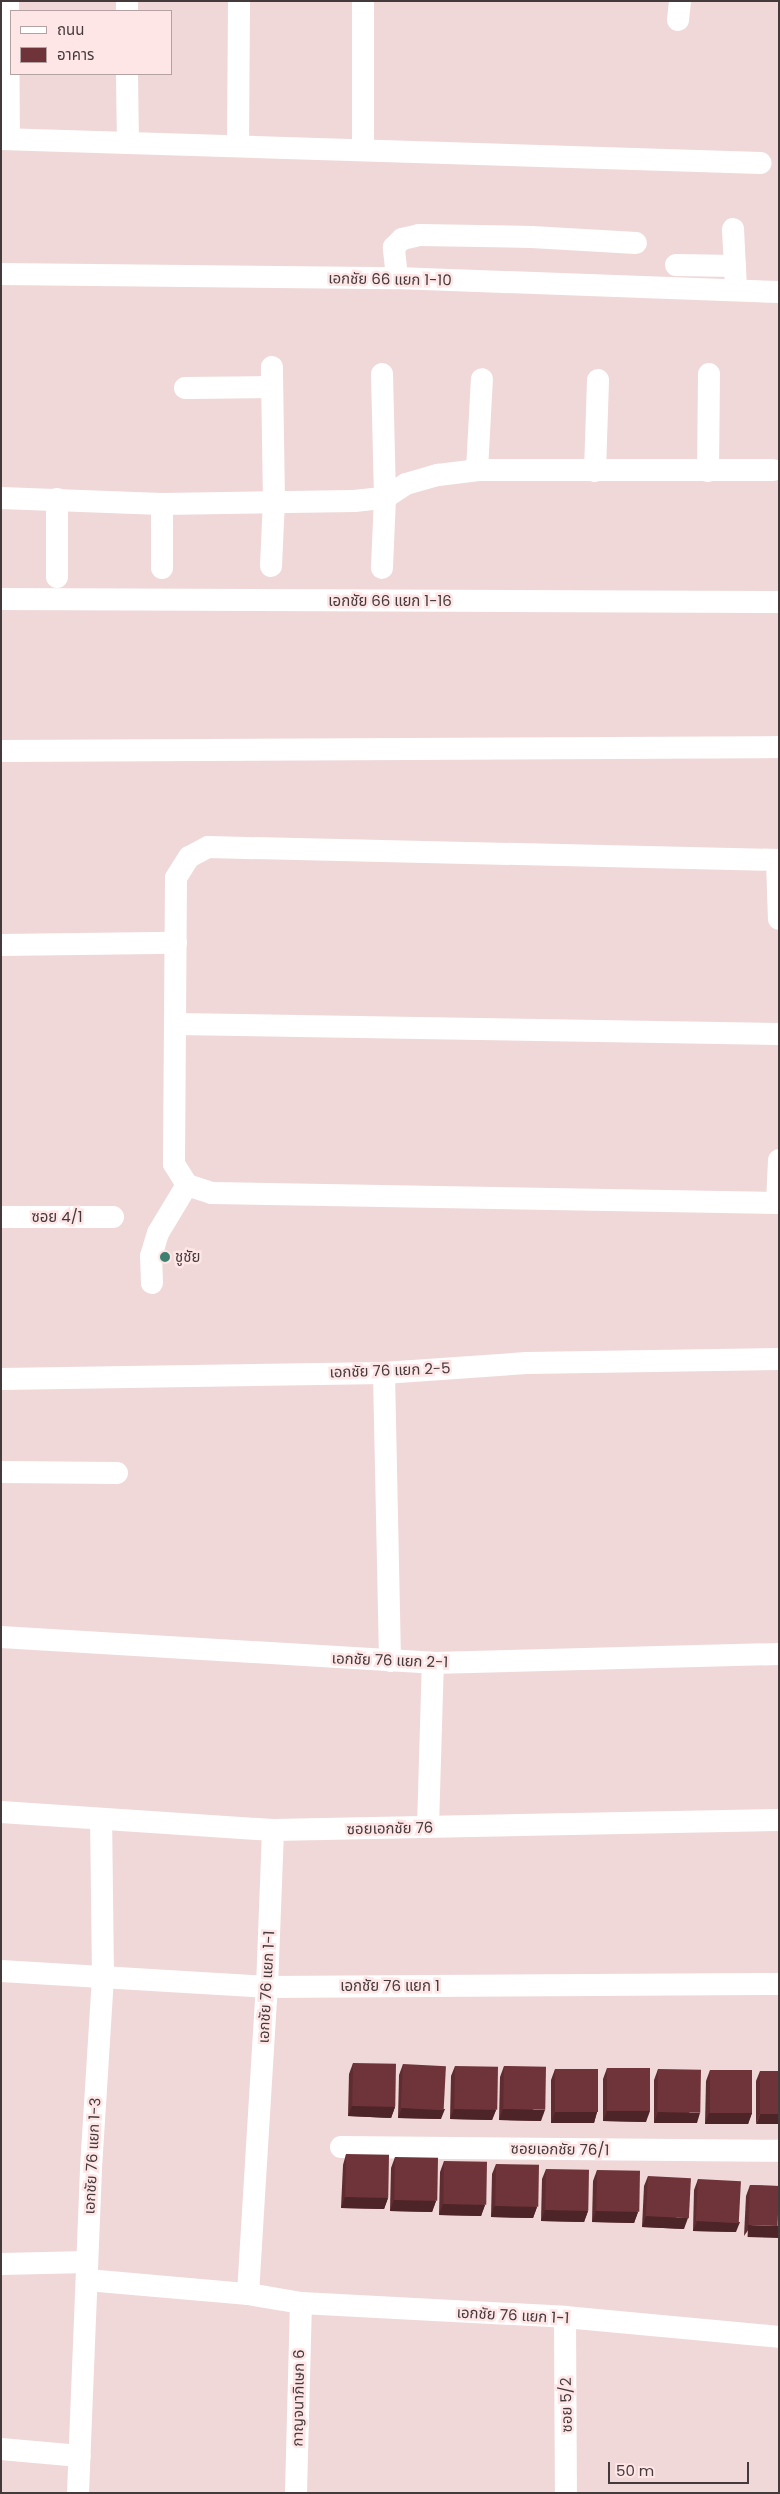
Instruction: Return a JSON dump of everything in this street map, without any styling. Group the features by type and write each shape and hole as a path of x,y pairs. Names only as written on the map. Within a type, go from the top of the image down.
{"street":[{"path":"8,1 5,139 761,163"},
{"path":"238,146 239,1"},
{"path":"362,1 363,150"},
{"path":"127,75 128,143"},
{"path":"733,229 736,289"},
{"path":"397,278 394,247 402,239 419,235 532,237 636,243"},
{"path":"676,265 735,266"},
{"name":"เอกชัย 66 แยก 1-10","path":"1,274 397,278 779,292"},
{"path":"382,374 385,498 382,568"},
{"path":"708,471 709,374"},
{"path":"185,388 272,377 274,500 271,566"},
{"path":"477,470 482,379"},
{"path":"595,470 598,380"},
{"path":"1,498 162,504 385,498 406,484 438,475 477,470 772,470"},
{"path":"57,499 57,577"},
{"path":"162,504 162,568"},
{"name":"เอกชัย 66 แยก 1-16","path":"1,599 779,602"},
{"path":"1,751 779,747"},
{"path":"779,919 778,860 208,847 190,857 176,878 174,1164 187,1185 212,1193 778,1203 779,1160"},
{"path":"1,945 176,943"},
{"path":"175,1024 779,1034"},
{"path":"152,1283 151,1256 158,1233 187,1185"},
{"name":"ซอย 4/1","path":"1,1217 113,1217"},
{"name":"เอกชัย 76 แยก 2-5","path":"1,1379 384,1373 527,1363 779,1359"},
{"path":"384,1373 390,1661"},
{"path":"1,1472 117,1474"},
{"name":"เอกชัย 76 แยก 2-1","path":"1,1637 433,1663 779,1654"},
{"path":"428,1827 433,1663"},
{"name":"ซอยเอกชัย 76","path":"1,1812 273,1830 779,1820"},
{"name":"เอกชัย 76 แยก 1-3","path":"78,2493 87,2271 103,1976 101,1819"},
{"name":"เอกชัย 76 แยก 1-1","path":"248,2294 267,1986 273,1830"},
{"name":"เอกชัย 76 แยก 1","path":"1,1971 267,1986 779,1984"},
{"name":"ซอยเอกชัย 76/1","path":"341,2147 779,2152"},
{"name":"เอกชัย 76 แยก 1-1","path":"1,2264 87,2271 301,2303 565,2317 779,2338"},
{"name":"กาญจนาภิเษก 6","path":"296,2493 301,2303"},
{"name":"ซอย 5/2","path":"565,2317 566,2493"},
{"path":"1,2449 80,2456"}],"building":[{"path":"353,2063 396,2064 395,2107 352,2106"},
{"path":"403,2064 446,2066 444,2110 401,2108"},
{"path":"455,2066 498,2067 497,2110 454,2109"},
{"path":"504,2066 546,2067 545,2110 503,2109"},
{"path":"607,2068 650,2068 650,2111 607,2111"},
{"path":"555,2069 598,2069 598,2112 555,2112"},
{"path":"658,2069 701,2070 700,2113 657,2112"},
{"path":"710,2070 752,2070 752,2113 710,2113"},
{"path":"760,2071 779,2071 779,2114 760,2114"},
{"path":"346,2154 389,2155 388,2198 345,2197"},
{"path":"395,2157 438,2158 437,2201 394,2200"},
{"path":"444,2161 487,2162 486,2205 443,2204"},
{"path":"496,2164 539,2165 538,2207 495,2206"},
{"path":"546,2169 589,2170 588,2211 545,2210"},
{"path":"597,2170 640,2171 639,2212 596,2211"},
{"path":"648,2176 691,2178 689,2218 646,2216"},
{"path":"698,2179 741,2181 739,2223 696,2221"},
{"path":"750,2185 779,2186 778,2226 749,2225"}],"place":[{"name":"ชูชัย","path":"165,1257"}]}
